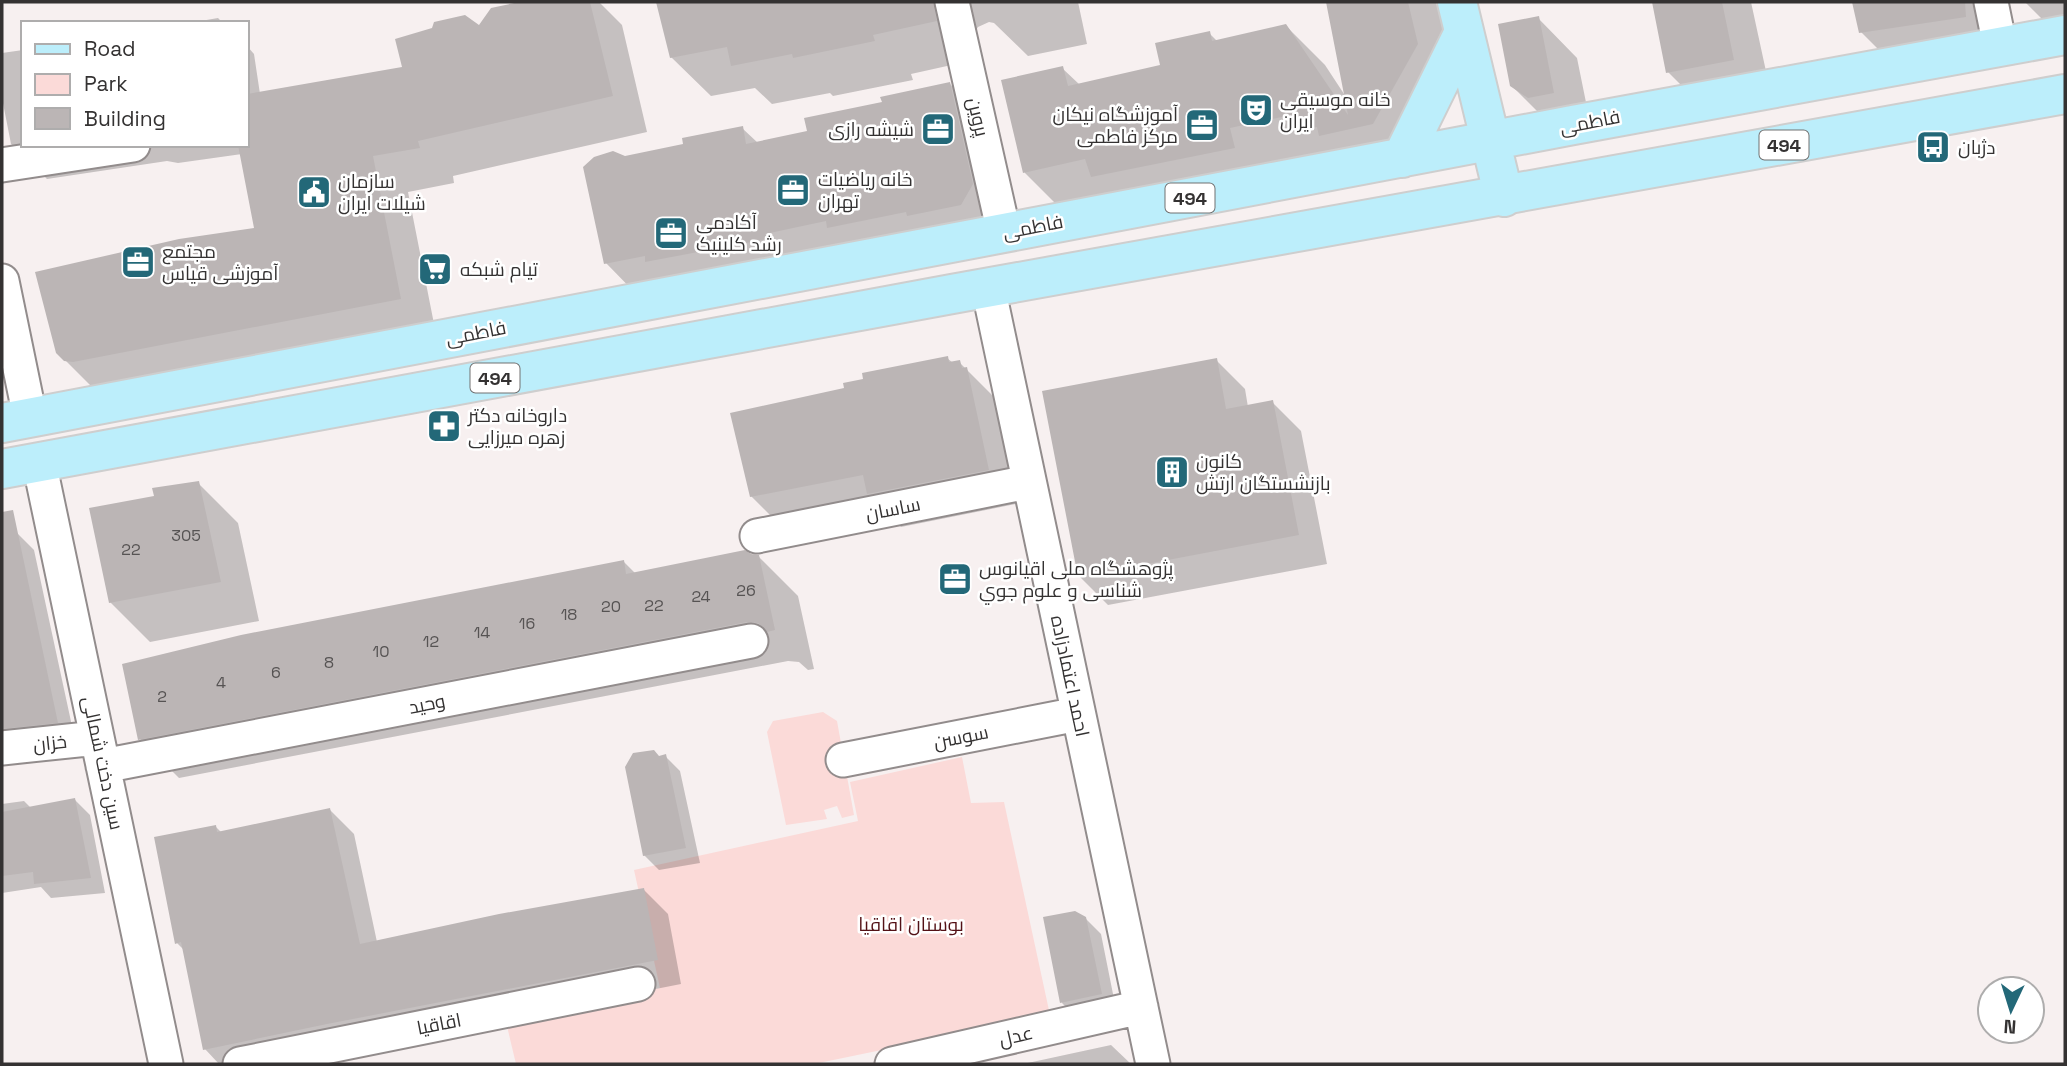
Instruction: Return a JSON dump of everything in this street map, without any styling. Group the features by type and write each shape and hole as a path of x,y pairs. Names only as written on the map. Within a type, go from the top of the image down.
{"main road":[{"path":"1461,17 1504,197"},
{"path":"1402,158 1461,17"},
{"name":"فاطمی","path":"16,420 2065,35"},
{"name":"494","path":"2,469 988,287 1504,197 2065,94"},
{"path":"988,287 990,235"},
{"path":"16,420 39,462"}],"street":[{"name":"پروین","path":"952,2 990,235"},
{"path":"1991,2 2000,46"},
{"path":"2,165 120,147"},
{"path":"2,281 16,420"},
{"name":"احمد اعتمادزاده","path":"988,287 1153,1064"},
{"name":"سین دخت شمالی","path":"39,462 166,1064"},
{"name":"ساسان","path":"757,536 1028,482"},
{"name":"وحید","path":"100,752 751,641"},
{"name":"سوسن","path":"844,760 1078,714"},
{"name":"خزان","path":"2,748 100,752"},
{"name":"اقاقیا","path":"240,1064 638,984"},
{"name":"عدل","path":"892,1064 1141,1007"}],"green space":[{"path":"823,712 837,721 854,815 842,818 837,806 824,810 827,819 786,825 767,732 773,721"},
{"name":"بوستان اقاقیا","path":"962,757 971,803 1004,802 1050,1015 814,1064 516,1064 506,1022 660,988 634,870 858,821 850,782"}],"building":[{"path":"519,2 590,2 613,96 418,141 420,148 373,156 401,299 73,362 64,361 56,353 35,272 179,239 254,228 238,147 248,147 248,94 402,67 395,39 432,28 434,22 465,15 479,25 491,8"},
{"path":"656,2 933,2 937,21 873,35 875,41 793,58 792,54 731,66 727,47 670,58"},
{"path":"1326,2 1408,2 1418,44 1373,124 1319,136 1317,127 1295,132 1291,115 1230,128 1235,148 1091,177 1085,159 1023,173 1001,80 1063,66 1068,86 1160,65 1155,43 1210,31 1212,41 1286,24 1348,115"},
{"path":"1652,2 1722,2 1734,60 1666,73"},
{"path":"1852,2 1965,2 1966,17 1859,33"},
{"path":"1539,16 1554,93 1528,98 1510,86 1498,24"},
{"path":"950,82 973,184 961,205 907,216 906,212 827,228 826,221 765,234 767,239 645,262 645,256 604,264 583,167 594,157 613,151 625,156 683,144 682,138 743,126 746,144 807,131 804,118 882,102 880,97"},
{"path":"948,356 949,362 960,360 962,368 967,367 989,470 867,494 863,475 750,497 730,413 844,388 843,383 863,379 862,373"},
{"name":"کانون بازنشستگان ارتش","path":"1217,358 1226,409 1273,400 1299,535 1078,577 1042,391"},
{"path":"199,481 221,582 109,603 89,508 154,496 152,488"},
{"path":"13,510 58,723 2,729 2,512"},
{"path":"745,550 759,555 775,630 767,632 758,623 747,622 138,740 122,664 241,635 624,560 626,574"},
{"path":"654,750 659,756 666,754 686,848 643,856 625,767 633,753"},
{"path":"75,798 91,878 34,884 33,872 2,876 2,812"},
{"path":"330,808 360,944 499,914 644,888 658,960 203,1050 181,942 175,944 154,837 216,825 217,832"},
{"path":"1075,911 1086,917 1102,994 1060,1003 1043,917"}],"place":[{"name":"خانه موسیقی ایران","path":"1256,110"},
{"name":"آموزشگاه نیکان مرکز فاطمی","path":"1202,125"},
{"name":"شیشه رازی","path":"938,129"},
{"name":"دژبان","path":"1933,147"},
{"name":"خانه ریاضیات تهران","path":"793,190"},
{"name":"سازمان شیلات ایران","path":"314,192"},
{"name":"آکادمی رشد کلینیک","path":"671,233"},
{"name":"مجتمع آموزشی قیاس","path":"138,262"},
{"name":"تیام شبکه","path":"435,269"},
{"name":"داروخانه دکتر زهره میرزایی","path":"444,426"},
{"name":"کانون بازنشستگان ارتش","path":"1172,472"},
{"name":"پژوهشگاه ملی اقیانوس شناسی و علوم جوي","path":"955,579"}]}
